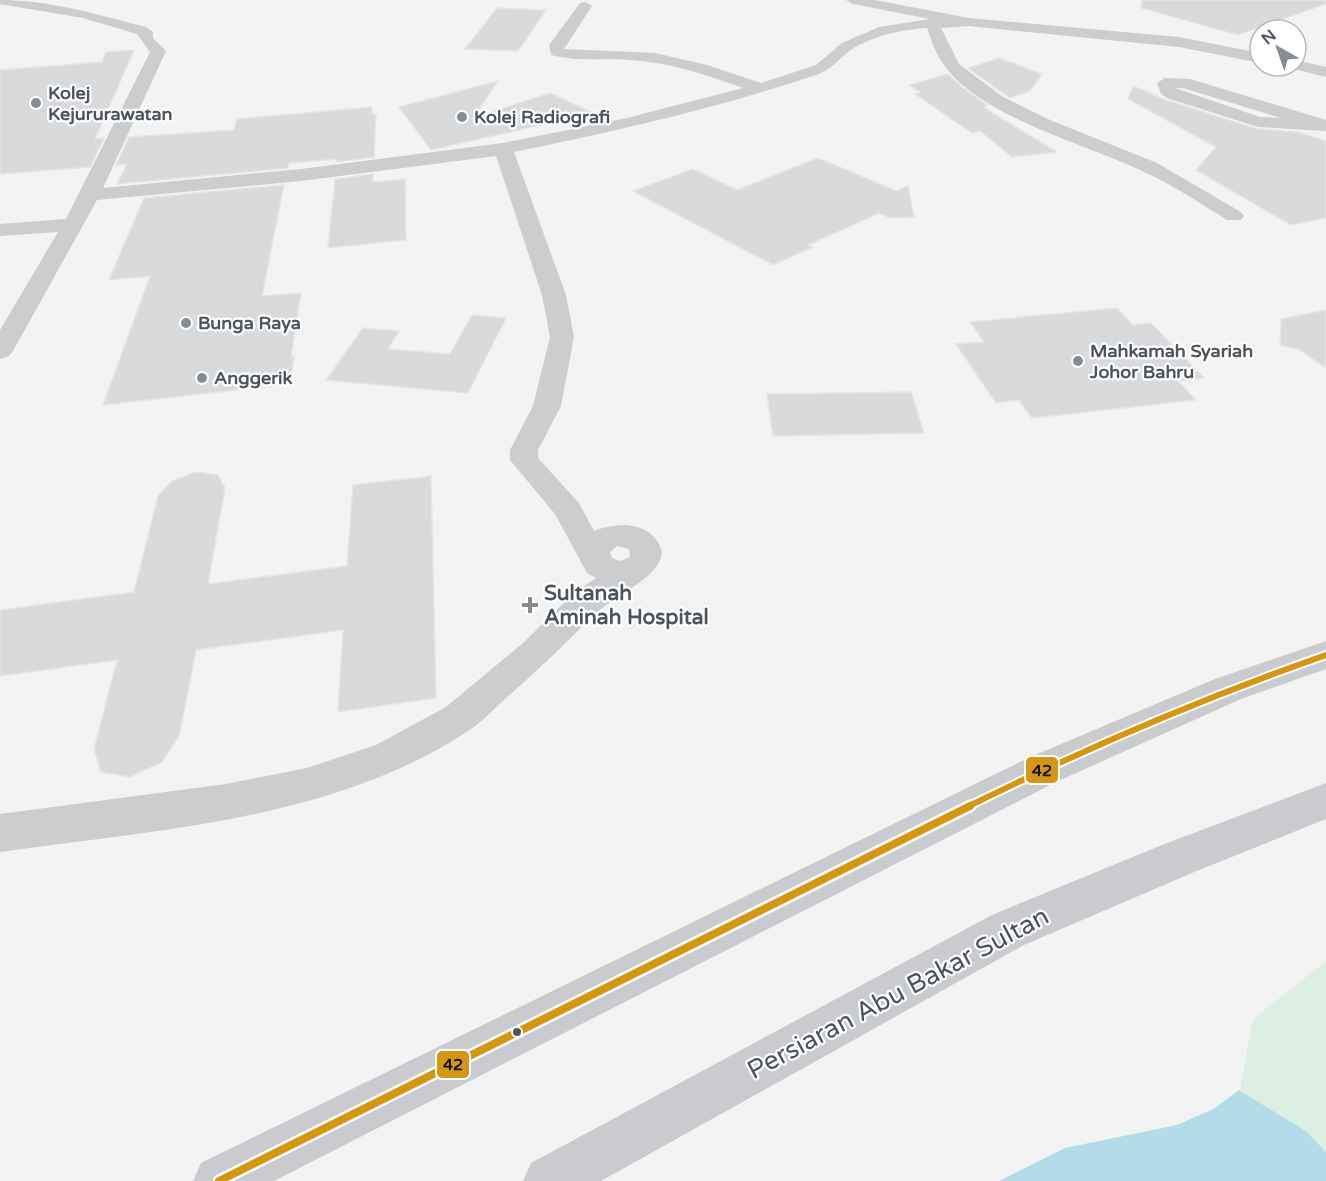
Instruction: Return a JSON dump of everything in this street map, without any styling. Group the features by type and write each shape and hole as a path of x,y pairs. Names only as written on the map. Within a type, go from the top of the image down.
{"main road":[{"path":"219,1181 1042,770 1228,689 1326,655"},
{"name":"Persiaran Abu Bakar Sultan","path":"549,1181 1008,930 1177,859 1326,801"}],"street":[{"path":"3,0 86,14 130,29 127,33 134,38 145,38 158,51 90,195 3,338"},
{"path":"50,7 71,0"},
{"path":"853,0 920,20 969,22 1179,42 1248,56"},
{"path":"585,6 557,45 556,52 579,56 637,55 664,59 761,88"},
{"path":"90,195 301,175 503,149 629,123 761,88 822,68 848,46 866,35 920,20 969,22"},
{"path":"920,20 939,42 957,70 978,86 1064,134 1171,177 1234,216"},
{"path":"1308,68 1326,72"},
{"path":"1165,83 1184,83 1325,126 1258,122 1173,94 1167,90 1165,83"},
{"path":"0,833 226,802 307,785 388,757 459,718 535,653 585,603 631,571 612,573 603,551 580,535 568,510 524,460 524,450 547,406 562,337 554,295 503,149"},
{"path":"0,230 68,231"},
{"path":"0,243 68,231"},
{"path":"585,603 603,551"}],"green space":[{"path":"1326,961 1326,1152 1306,1131 1240,1090 1253,1019"}],"water":[{"path":"1239,1090 1306,1131 1326,1152 1326,1181 999,1181 1065,1148 1177,1125 1215,1108"}],"building":[{"path":"1142,0 1325,0 1326,4 1286,18 1248,18 1248,31 1238,35 1141,8"},
{"path":"497,8 546,10 518,51 465,49"},
{"path":"134,50 95,139 104,138 90,167 0,174 0,70 102,62 106,52"},
{"path":"999,58 1042,74 1030,91 1010,98 968,68"},
{"path":"948,74 987,105 983,107 1057,152 1012,157 980,131 972,133 915,94 921,93 910,85"},
{"name":"Kolej Radiografi","path":"498,81 473,118 550,93 594,113 431,150 399,107"},
{"path":"1133,86 1166,100 1257,129 1298,132 1326,141 1326,218 1291,225 1196,170 1216,147 1128,99"},
{"path":"372,107 372,114 376,114 374,157 337,162 337,159 289,163 288,168 117,184 127,164 116,165 129,137 234,130 237,119"},
{"path":"818,158 896,191 908,186 914,217 890,218 879,213 808,245 813,247 773,265 633,191 693,169 737,190"},
{"path":"373,174 373,182 405,179 406,240 328,248 335,179"},
{"path":"284,185 262,296 301,293 291,357 294,356 290,384 103,405 150,276 109,280 144,198"},
{"name":"Mahkamah Syariah Johor Bahru","path":"1117,308 1133,325 1151,323 1204,378 1178,381 1196,400 1032,418 1019,400 996,403 956,344 984,342 970,322"},
{"path":"1326,310 1326,368 1300,350 1280,345 1281,319"},
{"path":"472,315 506,318 468,393 326,380 363,328 399,331 388,349 450,354"},
{"path":"911,392 924,433 773,436 767,394"},
{"path":"196,472 218,475 225,488 208,584 347,566 353,485 431,476 436,698 338,712 343,630 196,650 179,736 162,762 130,777 101,772 94,749 117,660 0,676 0,610 134,592 158,496 172,481"}],"transit line":[{"name":"42","path":"219,1181 1042,770 1228,689 1326,655"}],"place":[{"name":"Kolej Kejururawatan","path":"36,103"},
{"name":"Kolej Radiografi","path":"462,117"},
{"name":"Bunga Raya","path":"186,323"},
{"name":"Mahkamah Syariah Johor Bahru","path":"1078,361"},
{"name":"Anggerik","path":"202,378"},
{"name":"Sultanah Aminah Hospital","path":"530,605"}]}
